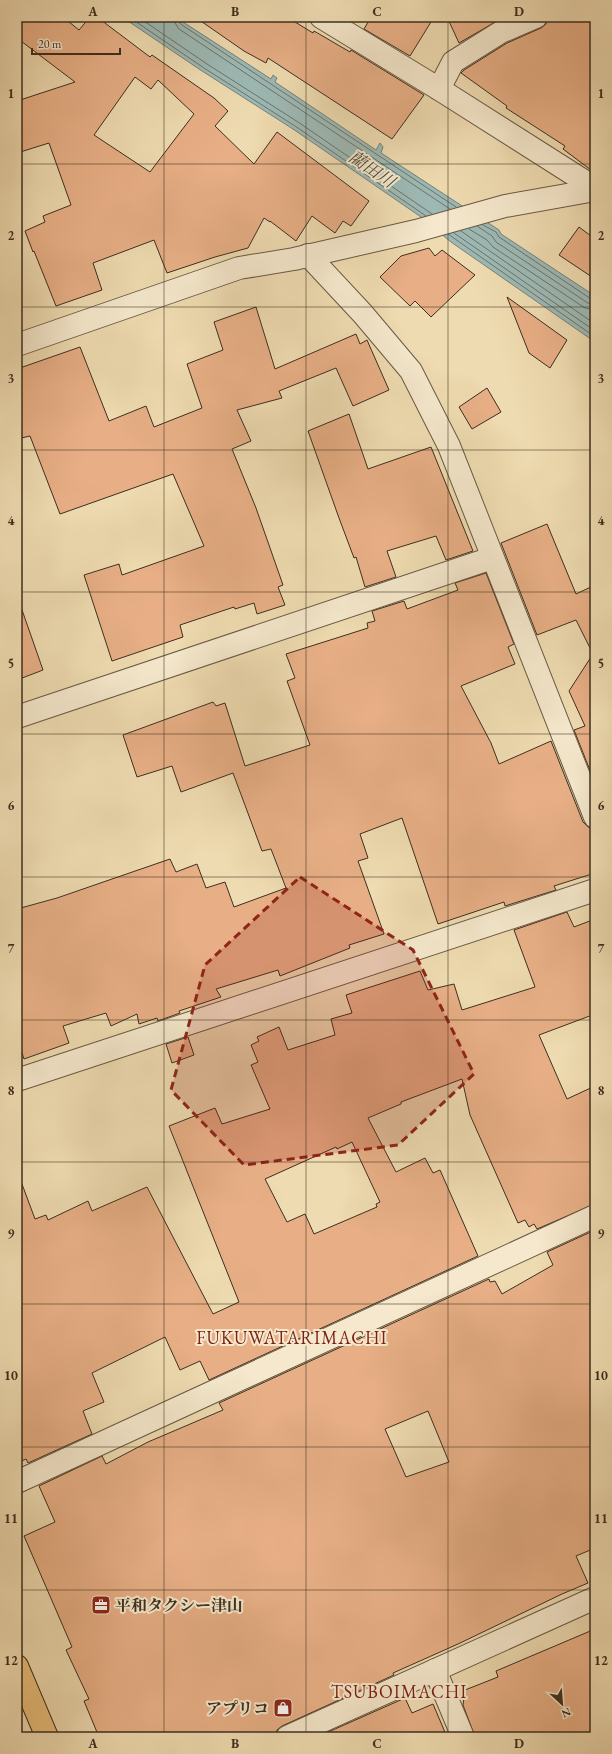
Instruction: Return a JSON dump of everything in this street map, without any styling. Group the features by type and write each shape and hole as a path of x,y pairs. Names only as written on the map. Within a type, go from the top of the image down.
{"main road":[{"path":"18,1673 47,1737"}],"street":[{"path":"320,17 439,89 595,189"},
{"path":"439,89 453,62 501,32 536,17"},
{"path":"17,345 239,268 294,259 416,231 505,206 595,189"},
{"path":"308,255 363,314 411,371 449,446 595,817"},
{"path":"17,717 492,558"},
{"path":"17,1080 595,890"},
{"path":"17,1482 595,1216"},
{"path":"287,1737 595,1598"},
{"path":"435,1670 463,1737"}],"highlighted area":[{"path":"300,877 413,950 474,1074 398,1145 244,1165 171,1090 205,965"}],"water":[{"name":"藺田川","path":"122,17 177,17 180,19 185,17 183,22 271,79 273,75 277,78 275,82 376,150 380,143 383,147 381,153 499,230 501,234 595,296 595,342 451,242 421,217 293,129 202,71"}],"building":[{"path":"17,17 63,17 79,30 90,17 97,17 150,57 152,55 214,98 228,111 215,126 254,164 277,132 369,201 351,226 343,221 335,233 312,216 296,241 264,218 248,248 167,273 154,240 93,263 102,290 56,306 25,231 45,222 43,216 71,205 49,143 17,153 17,101 75,82 17,38","holes":["135,77 151,89 158,80 194,114 150,172 94,135"]},
{"path":"195,17 287,17 313,33 314,31 350,52 351,50 424,95 392,139 268,58 266,63 244,51"},
{"path":"371,17 434,17 410,56 364,29"},
{"path":"447,17 504,17 459,43"},
{"path":"548,17 595,17 595,173 563,149 565,146 506,108 507,106 461,73 507,43 541,28 546,24"},
{"path":"579,227 595,239 595,279 559,255"},
{"path":"429,248 435,256 442,250 475,275 431,317 415,301 410,306 380,277 401,256"},
{"path":"507,297 567,340 550,368 529,353"},
{"path":"256,307 275,369 356,334 360,344 367,340 389,390 353,406 336,368 279,391 282,398 237,410 251,441 232,449 256,508 283,585 278,587 285,605 257,614 254,603 235,609 234,607 180,625 183,637 112,661 84,575 119,564 122,575 204,546 173,474 60,514 30,436 17,439 17,369 80,347 109,421 146,406 154,427 202,408 187,364 223,350 214,322"},
{"path":"487,388 501,412 472,429 459,407"},
{"path":"349,414 368,469 431,447 473,551 446,560 436,536 387,551 396,577 365,587 356,557 354,558 308,431"},
{"path":"547,524 576,594 595,585 595,783 574,730 585,726 569,691 593,654 576,620 537,635 501,543"},
{"path":"486,573 514,644 508,647 515,664 461,686 491,743 499,764 551,741 583,822 588,827 595,829 595,873 554,886 556,890 505,906 504,902 438,924 402,818 360,834 368,858 358,861 384,934 349,945 350,948 280,976 278,970 216,989 221,997 179,1011 180,1013 158,1021 157,1018 139,1024 137,1014 111,1026 106,1013 63,1026 69,1043 24,1059 17,1037 17,909 57,898 170,859 176,872 197,864 206,888 225,882 234,907 286,888 271,849 262,851 233,773 181,792 172,766 137,777 123,735 213,702 216,706 225,703 245,766 310,745 287,681 295,678 286,654 368,628 367,623 375,621 372,611 404,601 407,609 458,590 455,583"},
{"path":"17,607 21,607 43,670 17,680"},
{"path":"567,912 574,927 595,919 595,1014 539,1035 567,1099 595,1086 595,1204 537,1229 534,1224 529,1227 525,1220 518,1223 470,1115 462,1079 401,1102 401,1104 368,1118 396,1172 425,1158 433,1173 440,1170 478,1256 209,1380 200,1361 180,1370 165,1337 92,1373 104,1402 83,1411 92,1434 28,1463 26,1459 17,1463 17,1177 19,1176 35,1219 46,1215 48,1220 88,1201 92,1211 147,1187 213,1314 239,1302 169,1126 215,1108 222,1124 270,1109 251,1065 258,1062 251,1045 259,1041 257,1037 279,1027 288,1050 335,1035 331,1019 352,1013 346,995 420,971 428,990 454,984 462,1010 535,987 514,930","holes":["352,1142 380,1202 376,1204 377,1207 314,1234 305,1214 287,1222 265,1179 336,1147 337,1149"]},
{"path":"188,1037 194,1055 172,1063 166,1044"},
{"path":"595,1230 595,1548 576,1556 588,1583 393,1673 394,1675 282,1726 277,1730 275,1737 99,1737 84,1701 89,1699 66,1650 72,1647 24,1536 55,1522 39,1486 102,1456 106,1464 148,1442 223,1410 219,1403 489,1279 490,1282 495,1281 502,1294 553,1265 547,1252","holes":["428,1411 449,1462 406,1477 385,1429"]},
{"path":"595,1629 595,1737 475,1737 463,1705 465,1690 498,1677 496,1671"},
{"path":"405,1698 412,1713 433,1704 447,1737 317,1737"}],"place":[{"name":"平和タクシー津山","path":"101,1605"},
{"name":"アプリコ","path":"283,1708"}],"district":[{"name":"FUKUWATARIMACHI","path":"292,1338"},
{"name":"TSUBOIMACHI","path":"399,1692"}]}
